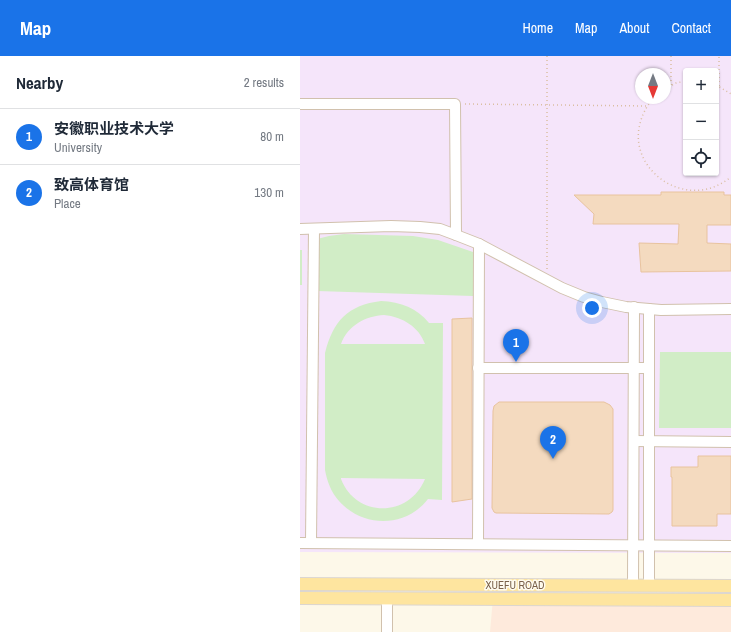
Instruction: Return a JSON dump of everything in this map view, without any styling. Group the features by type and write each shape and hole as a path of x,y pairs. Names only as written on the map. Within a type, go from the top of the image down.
{"main road":[{"name":"XUEFU ROAD","path":"300,584 731,586"},
{"name":"XUEFU ROAD","path":"300,598 731,600"}],"street":[{"path":"300,104 455,104 456,235"},
{"path":"300,229 391,226 440,229 479,244 562,288 602,302 661,310 731,309"},
{"path":"311,542 314,229"},
{"path":"478,544 479,244"},
{"path":"633,586 634,307"},
{"path":"649,309 650,586"},
{"path":"478,368 649,368"},
{"path":"634,441 731,442"},
{"path":"300,543 731,546"},
{"path":"387,598 387,632"}],"path":[{"path":"547,56 547,280"},
{"path":"671,56 671,68"},
{"path":"719,56 719,68"},
{"path":"671,85 683,82"},
{"path":"719,86 731,94"},
{"path":"455,104 647,106 640,121 639,143 646,163 652,172 660,179 670,185 690,191 712,188 722,184 731,177"}],"shaded area":[{"path":"300,56 731,56 731,553 300,552"},
{"path":"493,598 731,600 731,632 490,632"}],"green space":[{"path":"344,234 413,236 438,240 473,252 473,296 317,291 317,239"},
{"path":"300,250 302,250 302,285 300,285"},
{"path":"381,301 402,304 419,313 429,323 443,323 442,500 428,499 419,509 408,515 384,521 372,520 349,510 334,494 328,482 325,470 325,353 332,332 344,316 359,306","holes":["384,315 398,318 409,324 419,333 425,344 341,344 348,332 358,323 371,317","341,478 425,479 417,492 407,501 395,506 383,508 370,506 358,501 348,492"]},
{"path":"660,352 731,352 731,428 659,428"}],"building":[{"path":"661,192 724,192 724,195 731,195 731,225 707,225 707,243 731,244 731,271 641,272 639,243 678,244 679,224 593,224 594,214 574,195 661,195"},
{"path":"472,318 472,499 452,502 452,319"},
{"path":"499,402 604,402 610,405 613,409 612,512 609,514 494,512 492,508 493,411 494,406"},
{"path":"698,456 731,456 731,514 717,514 717,526 672,526 671,467 698,467"}],"place":[{"name":"安徽职业技术大学","path":"516,362"},
{"name":"致高体育馆","path":"553,459"}]}
